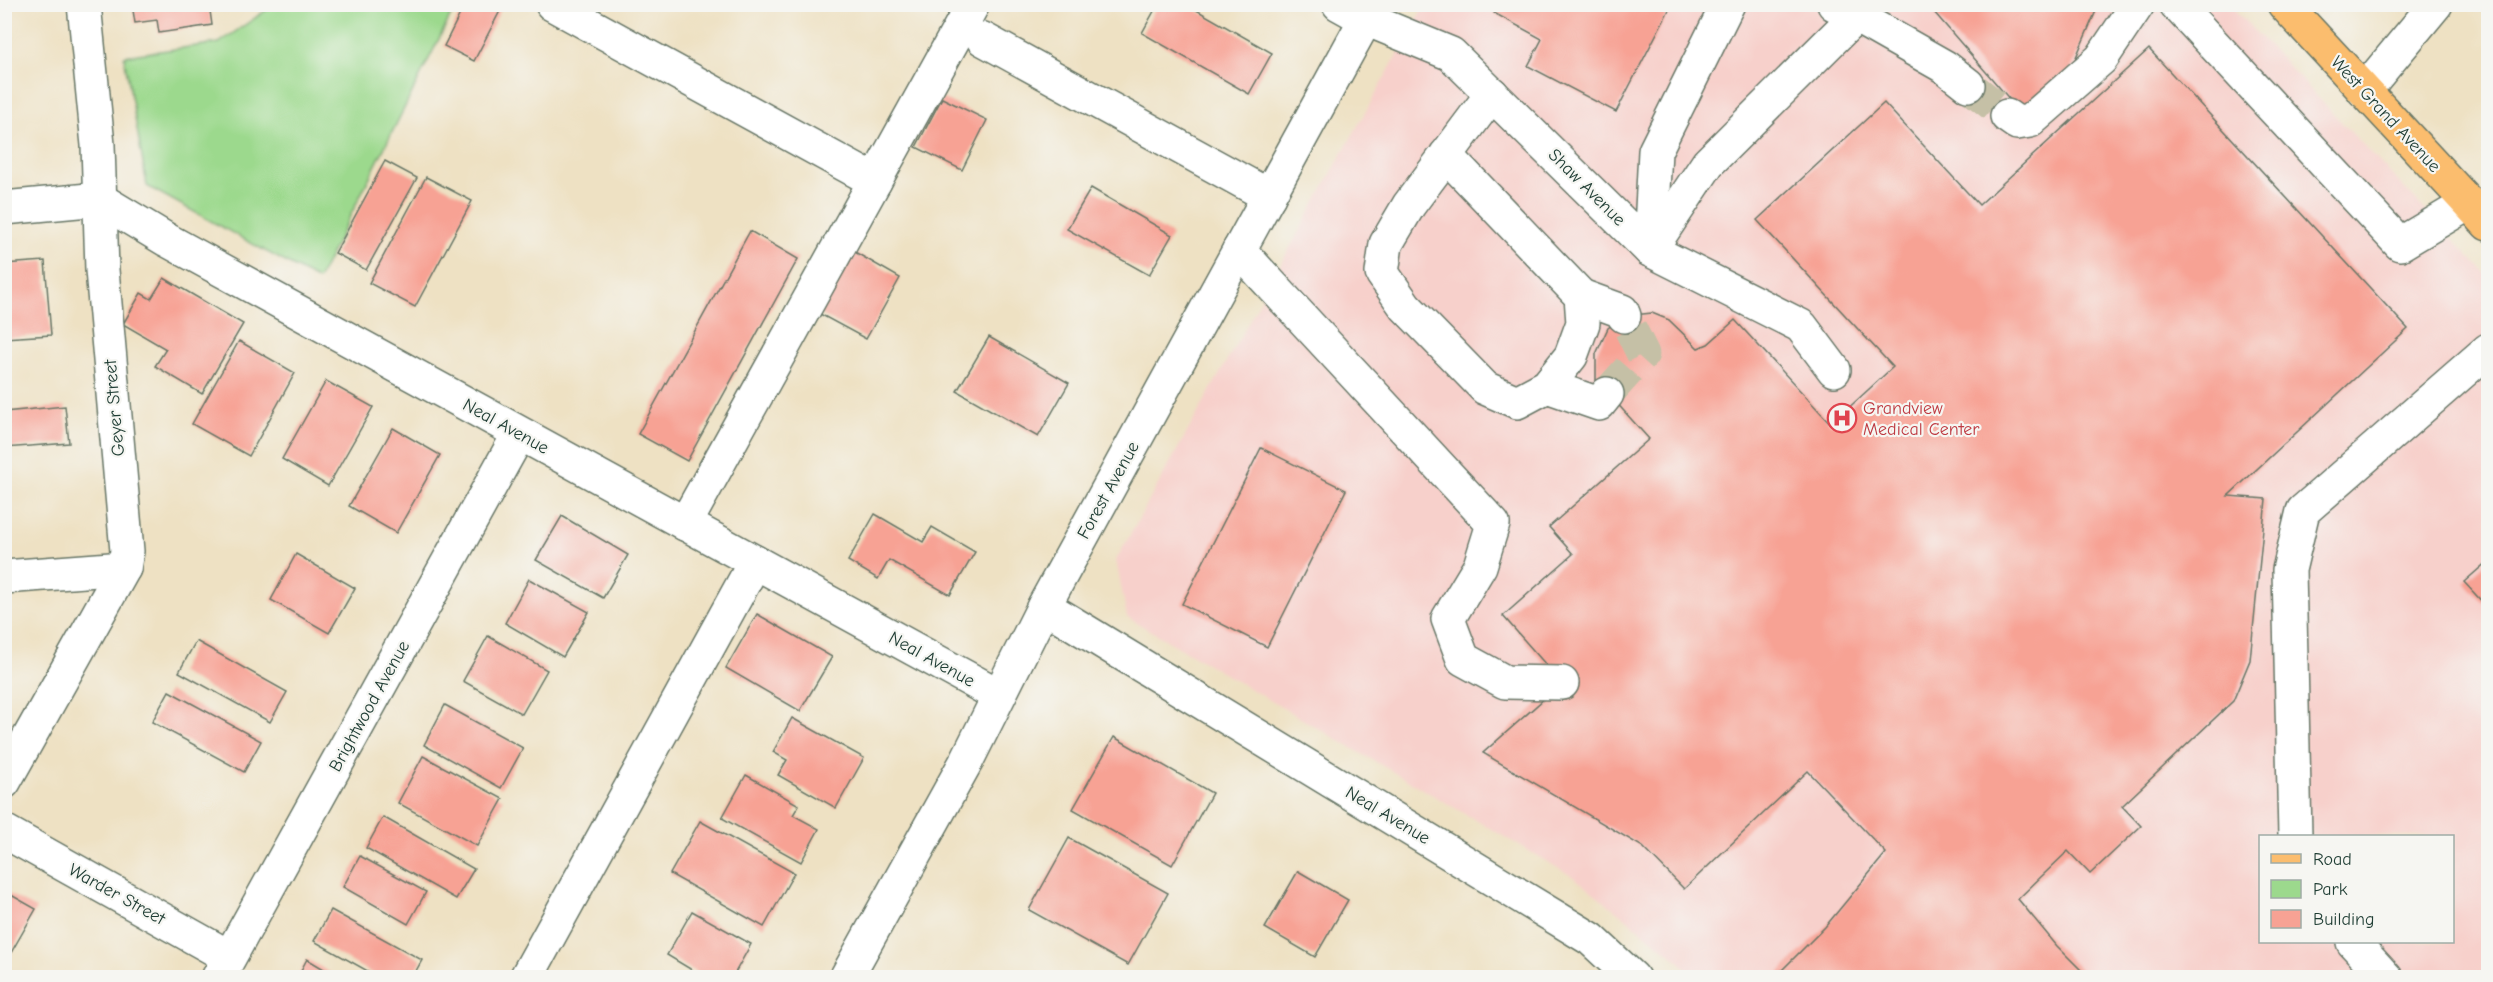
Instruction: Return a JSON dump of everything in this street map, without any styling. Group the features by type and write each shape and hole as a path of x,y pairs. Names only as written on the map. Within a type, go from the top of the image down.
{"main road":[{"name":"West Grand Avenue","path":"2284,4 2479,214"}],"street":[{"name":"Geyer Street","path":"4,782 124,568 126,551 102,270 98,145 84,4"},
{"path":"552,4 875,181"},
{"path":"685,524 973,4"},
{"path":"1650,250 1655,151 1728,4"},
{"path":"2007,116 2017,123 2030,121 2101,59 2138,4"},
{"path":"2176,4 2400,244 2479,214"},
{"path":"2364,91 2436,4"},
{"name":"Shaw Avenue","path":"1360,9 1451,54 1650,250 1801,326 1834,370"},
{"name":"Forest Avenue","path":"846,978 967,760 1044,606 1269,196 1360,9"},
{"path":"1650,250 1708,163 1845,11 1945,67 1968,85"},
{"path":"983,39 1269,196"},
{"path":"1492,94 1408,205 1386,244 1382,273 1405,306 1485,388 1517,402 1547,386 1571,356 1583,323 1581,296"},
{"path":"1446,155 1581,296 1622,311 1624,316"},
{"path":"4,208 99,199"},
{"name":"Neal Avenue","path":"99,199 167,240 998,695"},
{"path":"1239,250 1494,524 1480,566 1448,619 1462,659 1504,682 1562,683"},
{"path":"2295,835 2289,570 2303,511 2488,350"},
{"path":"1547,386 1599,404 1607,394"},
{"name":"Brightwood Avenue","path":"223,967 519,434"},
{"path":"526,978 755,562"},
{"path":"4,577 124,568"},
{"name":"Neal Avenue","path":"1044,606 1591,939 1628,975"},
{"name":"Warder Street","path":"4,831 223,967"},
{"path":"2355,943 2386,978"}],"shaded area":[{"name":"Grandview Medical Center","path":"1425,5 2230,5 2488,276 2488,977 1694,977 1677,959 1575,878 1127,617 1116,560"}],"green space":[{"path":"275,4 456,5 318,280 147,186 124,56 219,43"}],"building":[{"path":"132,4 209,4 212,25 159,33 157,20 135,23"},
{"path":"465,4 492,4 501,9 474,61 444,46"},
{"path":"1158,4 1186,4 1272,53 1249,94 1142,33"},
{"path":"1498,4 1672,4 1616,112 1528,66 1542,39 1494,13"},
{"path":"1927,4 2099,4 2070,71 2025,117"},
{"path":"2149,49 2408,329 2228,496 2266,499 2250,660 2233,701 2122,806 2141,826 2090,874 2068,851 2018,899 2057,946 2089,978 1774,978 1825,927 1886,853 1808,771 1684,889 1643,847 1483,753 1562,683 1503,616 1573,554 1549,527 1649,439 1596,380 1596,354 1608,328 1624,316 1652,313 1669,320 1698,348 1708,344 1735,320 1831,424 1893,367 1757,220 1884,103 1979,205"},
{"path":"942,98 987,120 962,170 916,147"},
{"path":"385,161 417,178 366,270 335,253"},
{"path":"426,177 472,201 415,307 369,283"},
{"path":"1091,188 1172,235 1149,275 1067,229"},
{"path":"750,231 798,259 687,461 638,434"},
{"path":"853,251 900,278 866,339 818,313"},
{"path":"45,261 51,335 4,338 4,264"},
{"path":"164,278 243,324 202,394 155,366 166,349 123,324 141,293 151,299"},
{"path":"989,337 1069,383 1038,437 957,391"},
{"path":"239,341 295,373 249,456 192,424"},
{"path":"326,381 373,407 328,486 282,459"},
{"path":"65,406 69,443 4,448 4,412"},
{"path":"393,428 440,455 396,533 349,506"},
{"path":"1261,448 1346,490 1267,647 1182,604"},
{"path":"875,514 923,542 932,527 975,552 950,595 889,560 878,579 848,561"},
{"path":"562,516 628,555 603,598 536,560"},
{"path":"296,554 355,588 329,633 271,600"},
{"path":"2488,561 2488,608 2464,582"},
{"path":"529,579 589,612 563,657 505,623"},
{"path":"757,614 832,657 800,711 726,668"},
{"path":"488,636 547,670 522,714 463,681"},
{"path":"196,641 287,692 270,722 179,672"},
{"path":"169,691 261,741 244,772 152,722"},
{"path":"445,705 523,748 501,788 424,745"},
{"path":"792,718 864,758 836,808 778,775 787,760 773,752"},
{"path":"1114,737 1212,793 1172,865 1073,809"},
{"path":"423,756 503,799 477,846 398,803"},
{"path":"746,775 799,805 793,815 819,829 801,862 722,818"},
{"path":"383,817 474,869 456,899 366,848"},
{"path":"700,821 794,873 764,927 670,874"},
{"path":"1069,838 1168,893 1128,965 1029,910"},
{"path":"360,856 426,892 408,924 343,887"},
{"path":"1298,871 1348,900 1315,957 1265,928"},
{"path":"4,891 36,909 4,965"},
{"path":"331,910 422,960 412,978 380,978 314,941"},
{"path":"692,911 751,944 732,978 705,978 667,955"},
{"path":"307,959 339,978 297,978"}],"tunnel":[{"path":"1968,85 2007,116"},
{"path":"1607,394 1643,354 1624,316"}],"place":[{"name":"Grandview Medical Center","path":"1842,418"}]}
